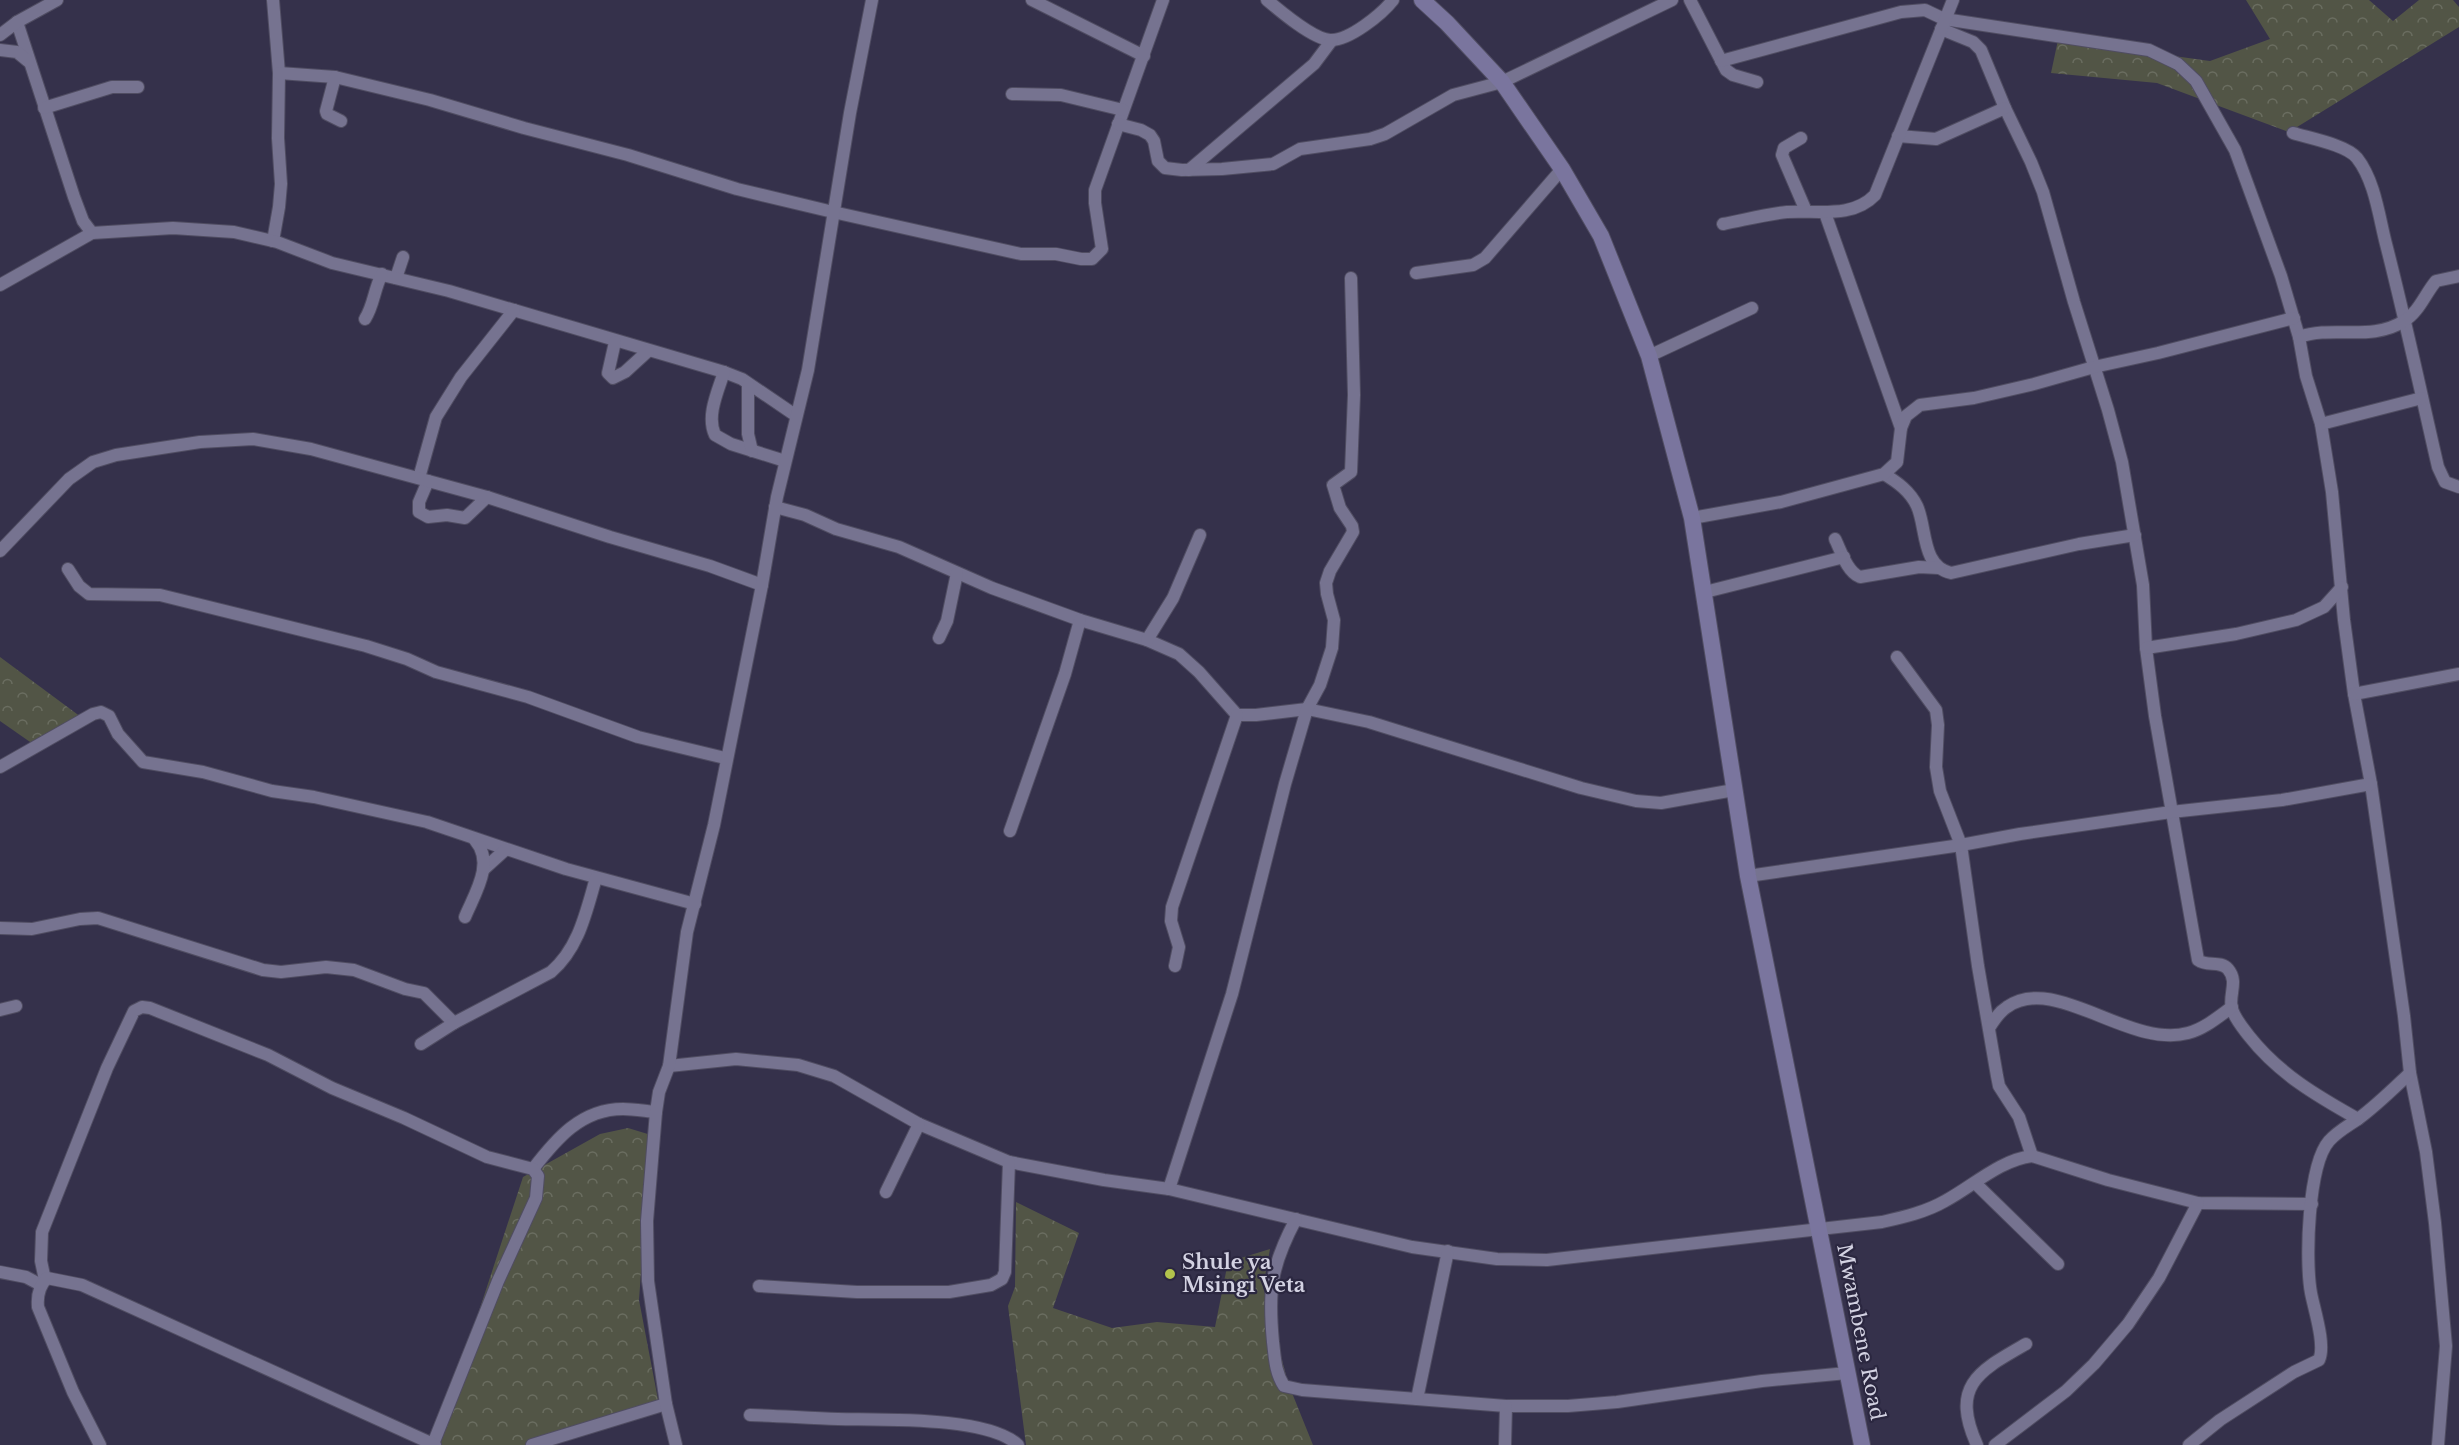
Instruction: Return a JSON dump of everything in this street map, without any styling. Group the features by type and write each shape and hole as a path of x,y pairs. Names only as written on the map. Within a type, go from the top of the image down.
{"street":[{"path":"0,35 17,22 57,0"},
{"path":"273,0 279,73 280,198 273,241"},
{"path":"1032,0 1144,56"},
{"path":"279,73 334,77 430,100 628,155 737,189 834,212 1021,254 1056,254 1082,260 1092,259 1102,249 1095,190 1163,0"},
{"path":"1267,0 1281,12 1322,38 1332,40 1342,37 1375,18 1393,0"},
{"name":"Mwambene Road","path":"1422,0 1447,23 1502,82 1562,169 1601,236 1649,356 1692,518 1748,876 1862,1445"},
{"path":"1118,124 1141,130 1150,135 1154,141 1160,165 1173,170 1273,164 1290,153 1311,146 1370,139 1385,134 1453,95 1502,82 1672,0"},
{"path":"1690,0 1729,73 1757,82"},
{"path":"1724,224 1767,215 1806,211 1824,213 1844,211 1867,203 1875,195 1953,0"},
{"path":"676,1445 666,1404 653,1325 647,1263 647,1221 656,1112 659,1092 669,1066 682,957 714,825 725,758 762,585 775,507 795,415 808,370 868,1"},
{"path":"1721,61 1901,12 1925,10 1942,24 1978,45 2043,192 2122,462 2143,585 2146,648 2171,812 2180,846 2198,960 2204,963 2220,964 2228,969 2234,981 2232,1007 2242,1027 2273,1064 2296,1082 2358,1119"},
{"path":"17,22 80,214 92,233"},
{"path":"1942,24 2150,50 2187,71 2205,96 2235,150 2281,276 2299,337 2306,376 2321,424 2354,694 2371,784 2410,1073 2426,1152 2446,1346 2438,1445"},
{"path":"1189,170 1314,64 1332,40"},
{"path":"0,50 17,52 28,61"},
{"path":"334,77 326,111 327,114 341,121"},
{"path":"44,108 112,87 138,87"},
{"path":"1012,94 1061,95 1123,110"},
{"path":"1898,136 1924,140 1936,139 2005,108"},
{"path":"2293,133 2347,150 2357,158 2374,197 2440,476 2445,482 2459,487"},
{"path":"1801,138 1784,148 1782,155 1806,211"},
{"path":"1416,273 1473,265 1485,258 1562,169"},
{"path":"1824,213 1901,428"},
{"path":"0,285 92,233 140,228 234,231 273,241 332,263 382,274 514,310 615,342 724,372 795,415"},
{"path":"396,278 403,257"},
{"path":"364,319 373,306 375,290 382,274"},
{"path":"2299,337 2319,332 2369,333 2405,321 2436,281 2459,276"},
{"path":"1169,1189 1232,994 1285,784 1307,709 1326,667 1335,630 1326,583 1330,571 1353,532 1352,526 1340,508 1333,485 1351,472 1354,395 1351,278"},
{"path":"1649,356 1752,308"},
{"path":"487,497 465,518 447,515 423,516 418,507 431,429 436,417 461,377 514,310"},
{"path":"1692,518 1781,502 1884,474 1897,462 1901,428 1906,416 1920,405 1974,398 2294,318"},
{"path":"615,342 608,373 613,378 625,372 648,351"},
{"path":"724,372 714,404 713,431 719,439 785,461"},
{"path":"748,385 748,434 752,451"},
{"path":"2321,424 2422,398"},
{"path":"0,550 18,529 78,471 93,462 116,455 200,442 253,439 312,449 487,497 610,537 710,566 762,585"},
{"path":"1884,474 1899,484 1914,501 1930,554 1939,568"},
{"path":"775,507 805,515 836,530 899,547 957,573 1080,620 1147,640 1179,654 1199,672 1237,714 1256,716 1307,709 1369,722 1581,788 1636,801 1661,803 1734,790"},
{"path":"1147,640 1173,598 1200,535"},
{"path":"1836,539 1855,575 1860,577 1919,567 1939,568 1958,573 2079,544 2134,536"},
{"path":"1705,592 1844,557"},
{"path":"68,570 79,586 89,594 160,595 366,646 407,659 436,672 528,697 638,737 725,758"},
{"path":"939,638 947,621 957,573"},
{"path":"2146,648 2236,634 2315,613 2324,608 2342,587"},
{"path":"2315,613 2331,614 2344,620"},
{"path":"1010,831 1057,696 1080,620"},
{"path":"1897,657 1936,710 1938,725 1936,767 1940,791 1961,845 1999,1086 2019,1117 2032,1156"},
{"path":"2354,694 2459,674"},
{"path":"0,767 98,711 109,716 118,734 143,762 203,772 272,791 314,797 427,822 505,850 596,878 695,904"},
{"path":"1175,966 1179,947 1171,921 1172,907 1237,714"},
{"path":"1748,876 2171,812 2282,800 2371,784"},
{"path":"465,917 484,868 484,853 475,840"},
{"path":"484,868 505,850"},
{"path":"421,1044 454,1023 551,972 565,960 577,937 596,878"},
{"path":"0,928 32,929 80,919 98,918 263,970 281,972 326,967 354,970 405,989 424,993 454,1023"},
{"path":"1989,1028 2007,1006 2028,999 2055,999 2118,1025 2143,1032 2168,1034 2187,1033 2206,1025 2232,1007"},
{"path":"0,1010 16,1006"},
{"path":"0,1272 43,1282 55,1278 82,1286 434,1444 498,1281 536,1198 538,1176 533,1169 487,1157 333,1088 268,1055 150,1008 142,1007 134,1011 74,1148 42,1232 43,1282 38,1294 38,1307 73,1392 100,1445"},
{"path":"669,1066 736,1059 798,1065 846,1082 919,1124 1010,1162 1104,1180 1169,1189 1412,1247 1497,1260 1546,1260 1882,1222 1905,1217 1935,1206 2010,1162 2032,1156 2108,1180 2198,1203 2312,1204"},
{"path":"2189,1445 2220,1420 2294,1372 2319,1360 2321,1356 2308,1262 2312,1204 2318,1170 2325,1148 2343,1128 2358,1119 2410,1073"},
{"path":"533,1169 558,1137 569,1127 589,1117 624,1109 656,1112"},
{"path":"886,1192 919,1124"},
{"path":"759,1286 908,1293 948,1292 991,1285 1002,1279 1005,1272 1010,1162"},
{"path":"1975,1183 2058,1264"},
{"path":"1995,1445 2066,1391 2094,1364 2128,1324 2159,1278 2198,1203"},
{"path":"1296,1219 1279,1254 1272,1279 1270,1300 1276,1374 1284,1386 1302,1390 1506,1406 1568,1406 1617,1402 1762,1381 1846,1373"},
{"path":"1417,1399 1448,1251"},
{"path":"1977,1445 1966,1416 1967,1399 1972,1384 1981,1371 2026,1344"},
{"path":"532,1445 666,1404"},
{"path":"1505,1445 1506,1406"},
{"path":"750,1415 927,1420 999,1434 1018,1445"}],"green space":[{"path":"2246,0 2369,0 2393,21 2419,0 2453,0 2459,7 2459,27 2289,132 2157,83 2051,73 2058,40 2210,61 2270,39"},
{"path":"0,657 81,717 33,744 0,721"},
{"path":"628,1128 651,1135 639,1300 660,1410 554,1445 435,1445 523,1177 600,1134"},
{"path":"1016,1202 1079,1233 1053,1308 1112,1328 1157,1322 1215,1327 1228,1262 1270,1249 1263,1287 1288,1383 1313,1445 1026,1445 1008,1306 1015,1287"}],"place":[{"name":"Shule ya Msingi Veta","path":"1170,1274"}]}
